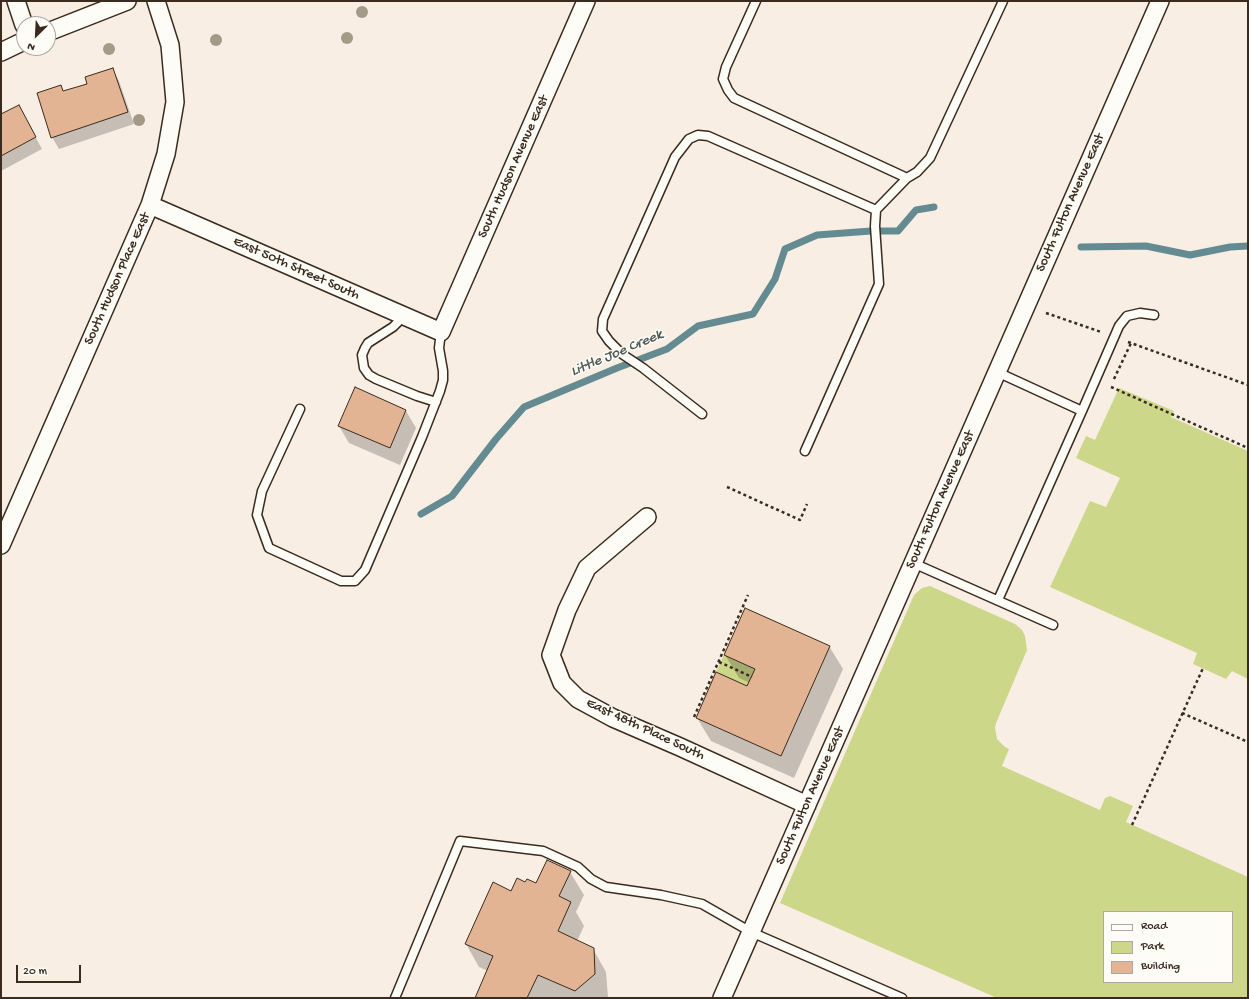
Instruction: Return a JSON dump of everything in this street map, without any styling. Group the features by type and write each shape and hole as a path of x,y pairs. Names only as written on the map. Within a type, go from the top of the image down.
{"street":[{"path":"16,1 21,16"},
{"path":"56,29 127,1"},
{"name":"South Hudson Place East","path":"1,545 150,205 166,154 175,102 170,45 156,1"},
{"name":"South Hudson Avenue East","path":"441,332 586,1"},
{"name":"South Fulton Avenue East","path":"722,998 1160,1"},
{"path":"1,52 16,45"},
{"name":"East 50th Street South","path":"150,205 441,332"},
{"name":"East 48th Place South","path":"647,517 587,568 567,610 551,655 562,683 578,699 613,718 680,746 807,805"}],"lane":[{"path":"756,1 726,68 723,79 734,98 907,178"},
{"path":"805,451 879,284 875,226 876,210 907,178 917,172 930,158 1003,1"},
{"path":"702,414 643,368 622,354 609,341 602,330 603,319 675,157 689,139 698,136 708,136 876,210"},
{"path":"998,600 1119,326 1127,316 1140,313 1154,315"},
{"path":"401,315 398,322 393,327 368,343 362,355 364,368 369,375 376,379 436,402"},
{"path":"300,409 262,491 257,515 269,548 341,581 355,581 364,570 425,431 436,402 443,380 439,348 441,332"},
{"path":"997,372 1082,411"},
{"path":"913,563 1053,625"},
{"path":"395,998 460,840 543,851 578,867 592,879 606,887 661,895 702,904 751,932 902,998"}],"path":[{"path":"1046,313 1248,384"},
{"path":"1111,387 1248,448"},
{"path":"727,487 800,520 807,504"},
{"path":"694,717 748,595"},
{"path":"719,662 752,676"},
{"path":"1132,825 1203,668"},
{"path":"1182,713 1248,742"}],"green space":[{"path":"1119,388 1174,411 1171,417 1248,451 1248,679 1232,671 1226,679 1193,664 1197,653 1050,587 1090,501 1106,507 1120,478 1076,458 1086,436 1095,440"},
{"path":"930,586 1015,624 1022,630 1025,636 1027,650 995,728 997,739 1009,749 1002,766 1100,810 1105,798 1110,796 1133,806 1126,822 1248,877 1248,998 997,998 780,903 914,595 922,588"},
{"path":"724,655 755,669 747,686 716,672"}],"building":[{"path":"113,68 128,112 51,138 37,93 61,85 63,91 87,84 85,77"},
{"path":"19,105 36,137 1,156 1,114"},
{"path":"355,387 406,410 390,448 338,426"},
{"path":"745,608 830,646 781,756 696,718 716,672 747,686 755,669 724,655"},
{"path":"547,860 571,871 559,896 571,902 558,931 594,948 595,974 575,991 538,975 527,998 475,998 493,956 465,944 493,882 511,891 517,878 525,882 527,879 536,883"}],"waterway":[{"name":"Little Joe Creek","path":"421,514 452,496 496,439 524,407 667,349 698,326 753,314 775,279 785,249 817,235 871,231 898,231 916,210 934,207"},
{"name":"Little Joe Creek","path":"1081,247 1146,246 1190,255 1230,247 1248,246"}]}
